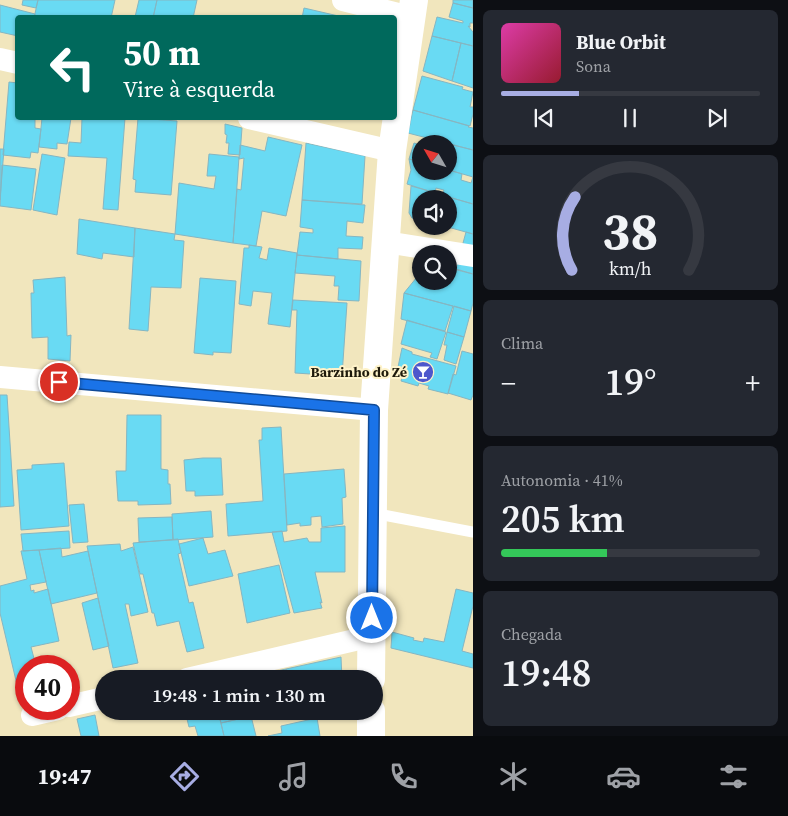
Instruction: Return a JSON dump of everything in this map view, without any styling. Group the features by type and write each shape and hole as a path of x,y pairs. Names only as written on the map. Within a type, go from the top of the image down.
{"street":[{"path":"342,0 412,9 397,116"},
{"path":"0,59 15,62"},
{"path":"258,120 392,151"},
{"path":"371,670 374,410 392,151 396,120"},
{"path":"386,242 473,256"},
{"path":"0,377 374,410"},
{"path":"226,670 372,636"},
{"path":"80,703 95,700"},
{"path":"371,720 371,736"}],"lane":[{"path":"373,512 473,532"}],"building":[{"path":"23,0 38,0 36,8 22,5"},
{"path":"38,0 115,0 112,15 35,15"},
{"path":"139,0 157,0 154,15 135,15"},
{"path":"157,0 197,0 194,15 154,15"},
{"path":"453,0 473,0 473,8 453,3"},
{"path":"453,3 473,8 473,23 470,23 470,27 468,26 473,32 473,46 432,36 437,17 463,23 463,21 449,17"},
{"path":"0,5 35,14 15,15 15,35 0,32"},
{"path":"304,8 334,15 303,15"},
{"path":"432,36 461,43 452,81 423,71"},
{"path":"461,43 473,46 473,88 452,81"},
{"path":"422,76 463,87 462,89 473,92 470,107 473,107 473,114 470,126 413,110"},
{"path":"9,82 15,83 15,120 35,120 35,128 41,129 38,153 31,152 30,158 3,155"},
{"path":"413,110 473,128 473,150 458,146 458,135 416,135 408,133"},
{"path":"42,120 71,120 67,144 57,143 57,149 39,147"},
{"path":"82,120 125,120 118,210 103,209 107,158 68,156 69,142 81,143"},
{"path":"138,120 177,121 171,195 135,192 136,180 133,179"},
{"path":"225,124 242,128 240,155 228,154 229,143 226,143"},
{"path":"268,137 302,145 286,216 262,211 256,246 233,243 237,189 241,190 244,158 239,159 240,145 265,151"},
{"path":"306,143 365,156 362,204 302,200"},
{"path":"458,146 473,150 473,177 458,173"},
{"path":"0,149 4,149 0,200"},
{"path":"42,154 65,158 57,215 33,210"},
{"path":"209,154 239,157 233,243 175,234 179,183 214,189 216,176 207,176"},
{"path":"409,159 412,160 412,180 458,180 458,173 462,174 461,180 471,183 473,177 473,204 457,199 457,190 436,188 436,190 426,190 407,184 411,170"},
{"path":"2,165 36,169 31,210 0,206"},
{"path":"411,186 425,190 412,190 412,218 409,213"},
{"path":"302,200 365,205 363,223 347,221 346,236 363,237 362,249 338,248 338,259 297,255 300,232 313,233 313,229 300,227"},
{"path":"457,200 473,204 473,234 457,230"},
{"path":"79,219 135,228 134,257 103,253 102,259 77,254"},
{"path":"135,228 175,234 174,240 184,241 181,288 151,287 148,331 129,329"},
{"path":"466,232 473,234 473,274 457,269"},
{"path":"249,245 262,247 259,258 267,260 269,248 297,253 290,327 268,324 272,293 253,291 251,306 239,304 244,248 249,248"},
{"path":"297,255 361,261 359,301 338,300 339,286 334,286 335,276 295,273"},
{"path":"457,270 473,274 473,303 471,311 404,293 412,283 412,290 457,290"},
{"path":"65,277 67,336 71,335 70,361 48,359 48,337 32,338 31,293 34,293 33,280"},
{"path":"200,278 236,281 231,353 213,352 213,355 194,353"},
{"path":"404,293 453,306 445,331 401,319"},
{"path":"293,300 347,303 342,376 295,373 297,310 292,310"},
{"path":"454,306 471,311 464,337 447,332"},
{"path":"407,320 446,332 437,359 430,357 432,353 401,344"},
{"path":"447,332 464,337 456,364 444,360 447,345 444,345"},
{"path":"402,348 412,352 412,354 456,366 448,394 428,389 429,386 419,383 418,386 401,381 405,368 398,367"},
{"path":"462,351 473,354 473,395 471,400 448,393 453,374 456,375"},
{"path":"0,395 7,395 14,506 0,507"},
{"path":"127,415 161,415 161,469 168,470 171,504 138,505 138,501 118,501 116,471 126,471"},
{"path":"281,427 287,531 228,536 226,504 263,501 259,440 262,440 262,428"},
{"path":"221,458 223,495 195,496 195,491 186,491 184,460"},
{"path":"64,463 69,526 21,530 17,470 32,469 32,465"},
{"path":"344,469 346,497 342,498 343,524 322,527 321,516 311,517 311,525 300,526 300,523 287,525 284,474"},
{"path":"84,504 88,542 73,543 69,505"},
{"path":"211,511 213,537 173,540 172,514"},
{"path":"172,517 173,540 139,542 138,518"},
{"path":"345,526 345,572 315,572 322,608 294,613 272,532 282,531 284,542 307,538 309,542 321,542 321,528"},
{"path":"69,531 70,548 23,551 21,534"},
{"path":"203,538 208,554 225,550 233,576 189,586 179,544"},
{"path":"178,539 181,553 178,554 189,603 193,602 204,648 187,652 179,621 157,626 143,574 140,574 133,543"},
{"path":"120,544 121,551 133,547 148,612 131,616 129,604 125,604 138,663 113,668 87,546"},
{"path":"61,548 62,557 88,551 97,593 51,604 39,550"},
{"path":"39,550 46,582 30,585 31,591 34,590 34,593 48,589 59,641 31,647 33,655 15,655 15,676 0,613 0,586 27,579 21,551"},
{"path":"279,565 290,613 247,623 238,574"},
{"path":"456,589 473,593 473,606 462,651 473,654 473,668 391,648 392,632 423,642 424,638 444,642"},
{"path":"98,598 109,646 93,650 82,603"},
{"path":"341,657 342,670 286,669"},
{"path":"95,715 99,736 81,736 77,720"},
{"path":"187,720 220,720 224,736 198,736 195,726 189,727"},
{"path":"220,720 234,720 221,723"},
{"path":"234,720 252,720 256,736 224,736 221,723"},
{"path":"308,720 317,720 320,736 268,736 282,733 281,726"}],"place":[{"name":"Barzinho do Zé","path":"423,372"}],"route":[{"path":"59,382 374,410 372,618"}]}
